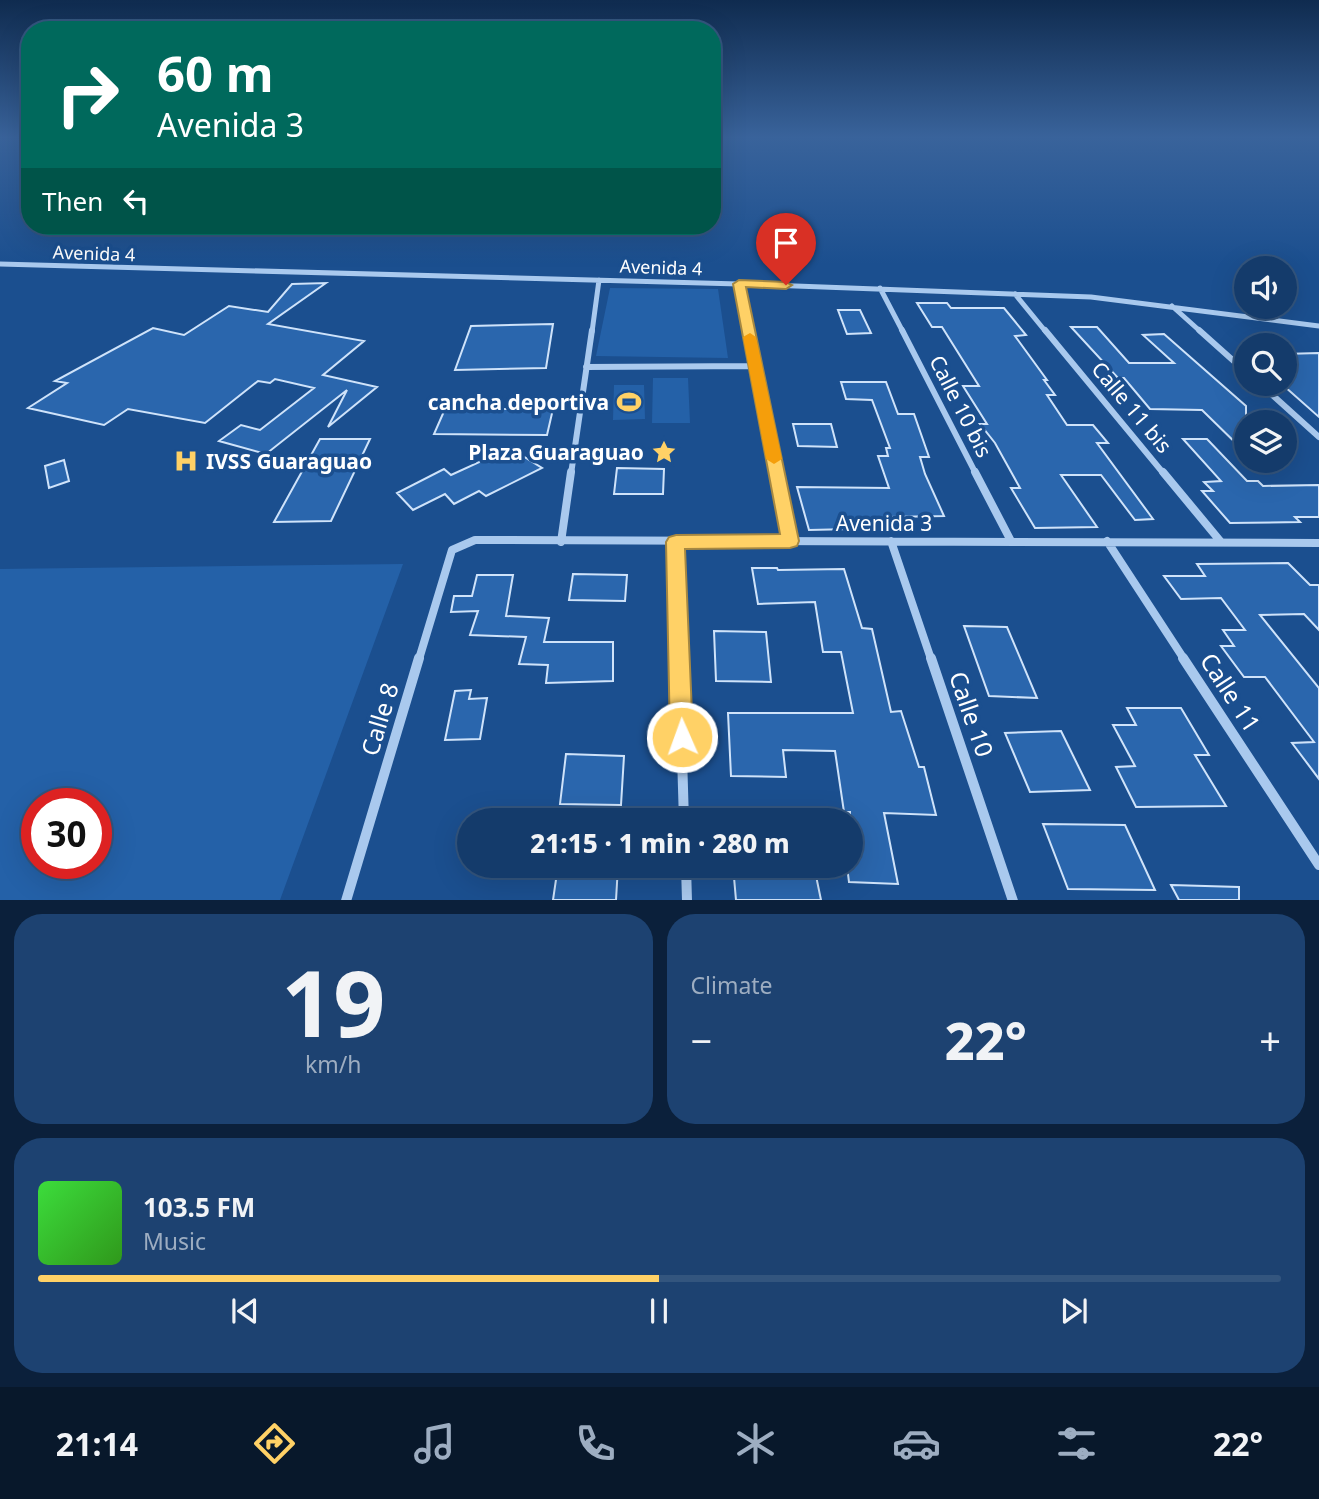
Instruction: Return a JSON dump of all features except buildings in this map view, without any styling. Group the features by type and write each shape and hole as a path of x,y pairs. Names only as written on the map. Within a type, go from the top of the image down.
{"street":[{"name":"Avenida 4","path":"0,264 1016,293 1091,297 1319,326"},
{"path":"561,542 599,280"},
{"path":"739,284 790,541"},
{"name":"Calle 10 bis","path":"880,288 1011,541"},
{"name":"Calle 11 bis","path":"1016,293 1221,542"},
{"path":"1171,306 1234,361"},
{"path":"586,367 755,366"},
{"path":"1273,396 1319,437"},
{"name":"Avenida 3","path":"452,551 475,540 1319,543"},
{"name":"Calle 10","path":"891,541 1013,900"},
{"name":"Calle 11","path":"1107,541 1319,865"},
{"path":"676,542 684,808"},
{"name":"Calle 8","path":"346,900 452,551"},
{"path":"686,878 687,900"}],"shaded area":[{"path":"610,288 718,289 728,358 596,356"},
{"path":"653,378 688,378 690,423 652,423"},
{"name":"cancha deportiva","path":"614,385 644,385 645,419 613,420"},
{"path":"403,564 280,900 0,900 0,569"}],"slow traffic":[{"path":"750,337 774,459"}],"place":[{"name":"cancha deportiva","path":"629,402"},
{"name":"Plaza Guaraguao","path":"664,452"},
{"name":"IVSS Guaraguao","path":"186,461"}],"route":[{"path":"682,737 676,542 790,541 739,284 786,285"}]}
